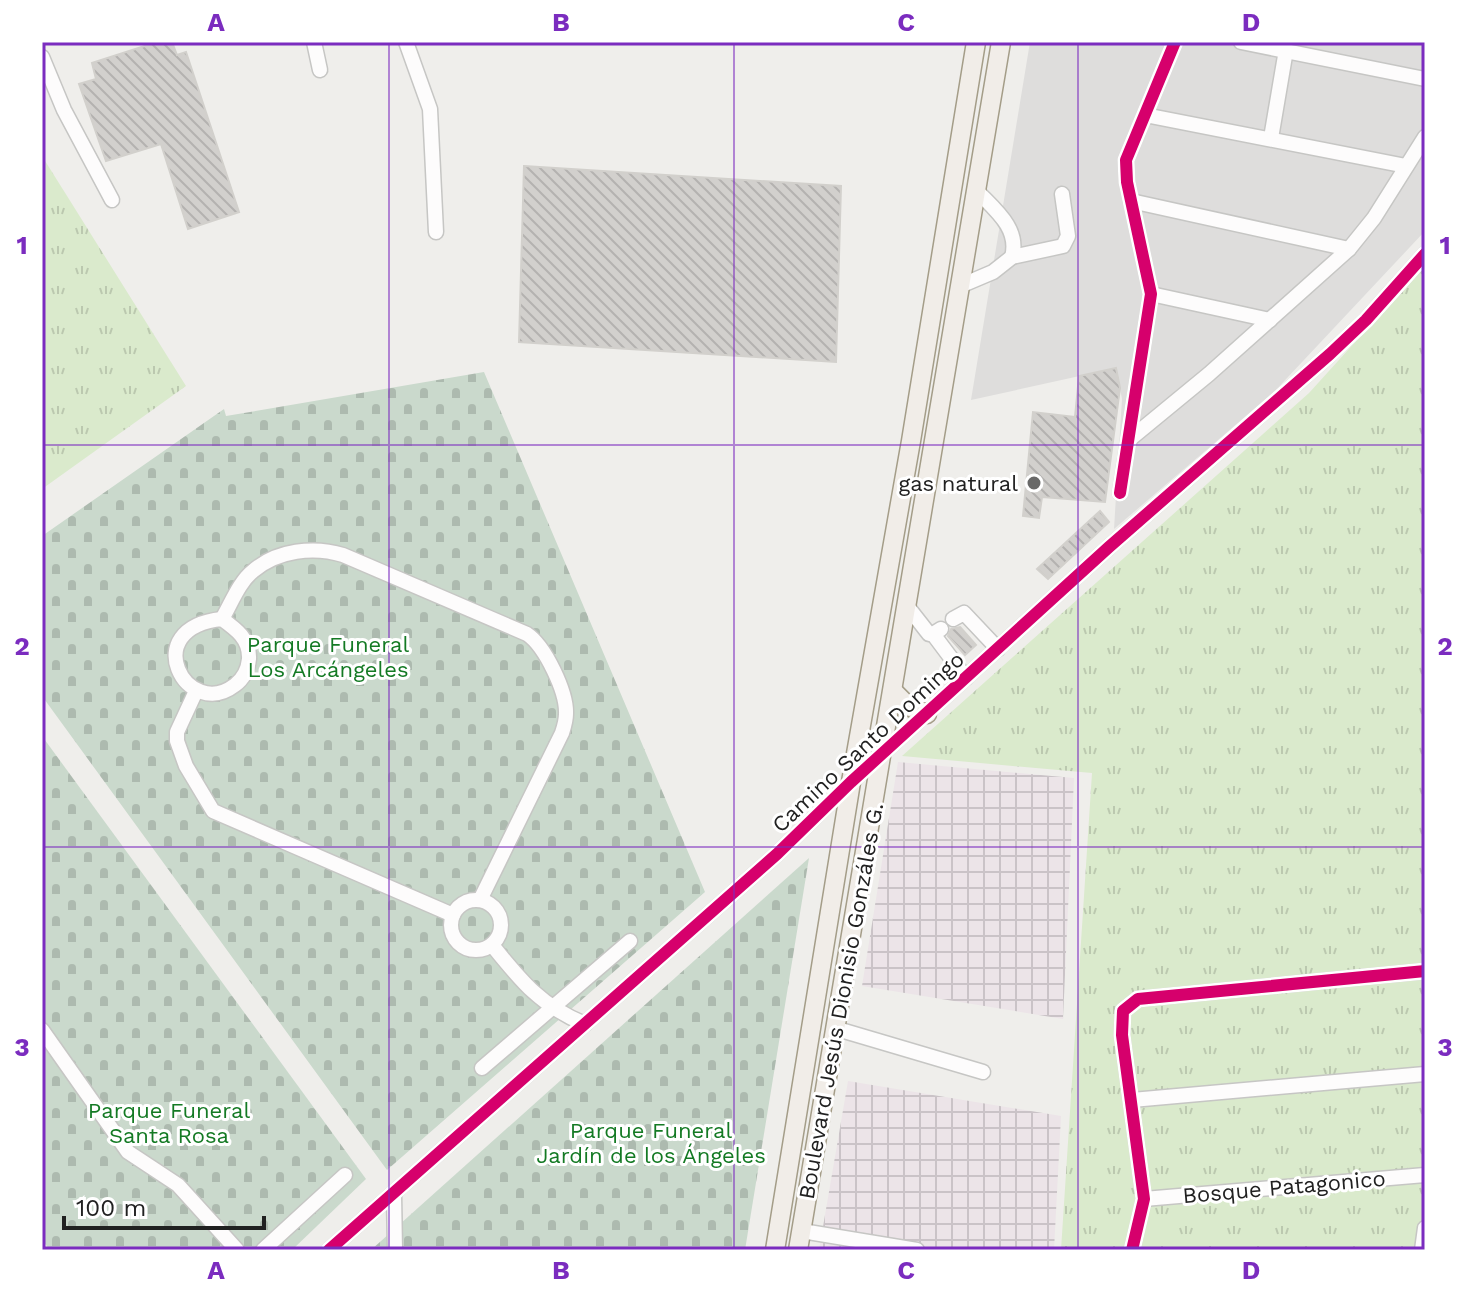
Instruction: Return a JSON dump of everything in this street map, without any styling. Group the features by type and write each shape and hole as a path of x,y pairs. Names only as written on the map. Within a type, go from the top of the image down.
{"main road":[{"name":"Boulevard Jesús Dionisio Gonzáles G.","path":"775,1250 976,42"},
{"name":"Boulevard Jesús Dionisio Gonzáles G.","path":"798,1250 1001,42"},
{"path":"893,691 908,706 927,714"}],"street":[{"path":"314,42 320,70"},
{"path":"406,42 430,109 436,232"},
{"path":"1120,493 1151,294 1127,182 1126,160 1175,42"},
{"path":"1249,43 1425,79"},
{"path":"1271,138 1286,50"},
{"path":"42,57 64,110 112,200"},
{"path":"1145,115 1406,166"},
{"path":"1130,439 1349,249 1374,218 1425,137"},
{"path":"976,190 1010,229 1015,245 1012,257"},
{"path":"960,286 993,272 1012,257 1063,246 1068,236 1062,194"},
{"path":"1131,201 1349,249"},
{"name":"Camino Santo Domingo","path":"333,1248 777,854 851,782 1183,480 1339,345 1374,312 1425,254"},
{"path":"1151,294 1270,320"},
{"path":"222,619 253,570 276,558 317,549 357,561 527,634 540,645 562,695 565,722 480,900"},
{"path":"907,606 927,632 937,632 966,678"},
{"path":"953,619 964,613 998,649"},
{"path":"222,619 244,638 248,649 246,672 240,681 219,693 196,691 178,673 176,648 190,627 222,619"},
{"path":"196,691 177,732 177,741 186,766 213,811 453,915"},
{"path":"480,900 489,902 500,914 501,931 492,945 476,950 461,945 452,931 453,915 464,903 480,900"},
{"path":"482,1068 630,941"},
{"path":"492,945 525,985 551,1007 585,1024"},
{"path":"1132,1250 1144,1199 1122,1035 1123,1011 1138,999 1425,971"},
{"path":"834,1028 983,1072"},
{"path":"42,1030 128,1152 178,1185 237,1250"},
{"path":"1132,1100 1425,1074"},
{"path":"263,1250 345,1175"},
{"name":"Bosque Patagonico","path":"1144,1199 1425,1175"},
{"path":"394,1194 395,1250"},
{"path":"1422,1250 1425,1228"},
{"path":"802,1231 917,1250"}],"shaded area":[{"path":"1030,42 1425,42 1425,231 1273,393 1114,529 1122,399 1116,368 971,400"},
{"path":"898,762 1074,778 1063,1019 862,986"},
{"path":"848,1081 1061,1116 1054,1250 819,1250"}],"green space":[{"path":"42,156 186,386 42,489"},
{"path":"1425,265 1425,1250 1061,1250 1092,773 902,756 1309,393"},
{"name":"Parque Funeral Los Arcángeles","path":"484,372 705,892 387,1170 42,696 42,536 224,409 226,416"},
{"name":"Parque Funeral Santa Rosa","path":"42,736 366,1179 292,1250 50,1250 42,1240"},
{"name":"Parque Funeral Jardín de los Ángeles","path":"809,858 745,1250 371,1250"}],"building":[{"path":"157,42 172,42 177,55 186,52 239,212 188,229 161,144 106,161 79,84 96,79 92,63"},
{"path":"524,166 841,186 836,362 519,342"},
{"path":"1116,368 1120,388 1105,502 1042,497 1039,518 1023,516 1033,412 1075,417 1079,376"},
{"path":"1100,511 1109,522 1048,579 1037,569"},
{"path":"960,627 976,645 965,655 948,636 951,629"}],"cycle path":[{"path":"1120,493 1151,294 1127,182 1126,160 1175,42"},
{"path":"329,1250 777,854 851,782 1109,547 1330,354 1366,320 1425,254"},
{"path":"1132,1250 1144,1199 1122,1035 1123,1011 1138,999 1425,971"}],"place":[{"name":"gas natural","path":"1034,483"}]}
